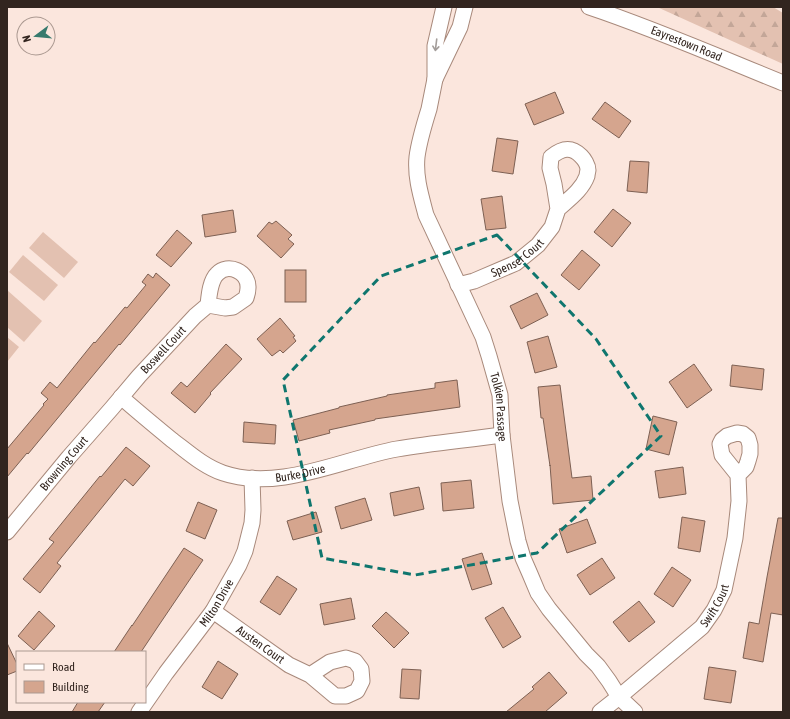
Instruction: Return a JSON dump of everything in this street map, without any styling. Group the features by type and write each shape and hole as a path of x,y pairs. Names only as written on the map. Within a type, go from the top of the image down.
{"street":[{"name":"Tolkien Passage","path":"444,7 436,46 435,79 420,138 417,158 418,177 426,215 483,337 489,356 500,396 502,435 510,501 523,558 538,592 549,609 586,654 598,666 619,697 635,712"},
{"name":"Tolkien Passage","path":"435,79 460,27 465,7"},
{"name":"Eayrestown Road","path":"589,7 666,35 783,83"},
{"name":"Spenser Court","path":"458,285 474,281 516,263 538,245 552,227 558,209"},
{"name":"Boswell Court","path":"121,397 195,316 208,305"},
{"name":"Burke Drive","path":"121,397 194,458 223,473 252,478 282,478 397,449 502,435"},
{"name":"Browning Court","path":"7,532 121,397"},
{"name":"Swift Court","path":"600,712 702,627 714,610 724,590 735,538 740,501 738,475"},
{"name":"Milton Drive","path":"146,702 213,611 239,566 245,551 252,523 252,478"},
{"name":"Austen Court","path":"213,611 289,665 310,675"},
{"name":"Milton Drive","path":"139,712 145,703"}],"highlighted area":[{"path":"497,235 596,339 661,436 537,553 415,575 322,558 283,380 381,276"}],"green space":[{"path":"657,7 773,7 783,13 783,64"},
{"path":"43,232 78,262 64,278 29,248"},
{"path":"23,255 58,285 44,301 9,272"},
{"path":"7,290 42,321 24,342 7,327"},
{"path":"7,337 19,347 7,362"}],"building":[{"path":"555,92 564,113 534,125 525,104"},
{"path":"605,102 631,121 619,138 592,119"},
{"path":"497,138 518,141 513,174 492,171"},
{"path":"630,161 649,162 647,193 627,191"},
{"path":"502,196 506,228 486,230 481,199"},
{"path":"613,209 631,223 612,247 594,232"},
{"path":"233,210 236,232 205,237 202,215"},
{"path":"276,221 292,235 288,239 294,244 281,258 257,236 269,222 272,224"},
{"path":"177,230 192,243 171,267 156,255"},
{"path":"582,250 600,265 579,290 561,275"},
{"path":"285,270 306,270 306,302 285,302"},
{"path":"156,273 170,285 7,477 7,449 48,399 41,393 50,382 57,388 94,342 95,343 125,307 127,308 146,285 142,282 148,274 153,278"},
{"path":"537,293 548,315 521,329 510,306"},
{"path":"280,318 295,336 293,337 296,341 283,353 280,350 272,356 257,339"},
{"path":"548,336 557,367 535,373 527,342"},
{"path":"226,344 242,359 210,393 211,394 195,413 171,393 181,382 187,387"},
{"path":"694,364 712,390 687,408 669,382"},
{"path":"732,365 764,369 762,390 730,386"},
{"path":"457,380 460,407 375,419 329,430 330,433 299,441 293,420 387,395 435,388 435,383"},
{"path":"560,385 572,478 591,476 593,500 553,504 550,465 543,418 541,418 538,387"},
{"path":"653,416 677,422 669,455 646,449"},
{"path":"244,422 276,425 275,444 243,442"},
{"path":"126,447 150,466 133,486 125,479 57,563 61,566 40,593 23,579 54,542 49,539 100,476 101,477"},
{"path":"683,467 686,494 659,498 655,471"},
{"path":"471,480 474,508 443,511 441,483"},
{"path":"419,487 424,509 394,516 390,493"},
{"path":"365,498 372,520 341,529 335,507"},
{"path":"198,502 217,510 205,539 186,531"},
{"path":"316,512 322,532 293,540 287,521"},
{"path":"682,517 705,521 700,552 678,548"},
{"path":"778,518 783,518 783,615 771,613 763,662 743,658 749,622 759,624"},
{"path":"587,519 596,543 567,553 559,529"},
{"path":"184,548 203,560 142,651 115,651"},
{"path":"482,553 492,584 472,590 462,559"},
{"path":"602,558 615,578 590,595 577,575"},
{"path":"672,567 691,580 673,607 654,594"},
{"path":"277,576 297,589 280,615 260,602"},
{"path":"351,598 355,619 324,625 320,604"},
{"path":"639,601 655,622 629,642 613,622"},
{"path":"503,607 521,637 503,648 485,618"},
{"path":"39,611 55,626 34,650 18,636"},
{"path":"386,612 409,633 394,648 372,626"},
{"path":"7,643 16,662 16,671 7,675"},
{"path":"218,661 238,674 222,699 202,687"},
{"path":"709,667 736,671 731,703 704,699"},
{"path":"402,669 421,670 419,699 400,698"},
{"path":"549,672 567,693 545,712 506,712 534,689 532,687"},
{"path":"77,703 104,703 98,712 72,712"}]}
